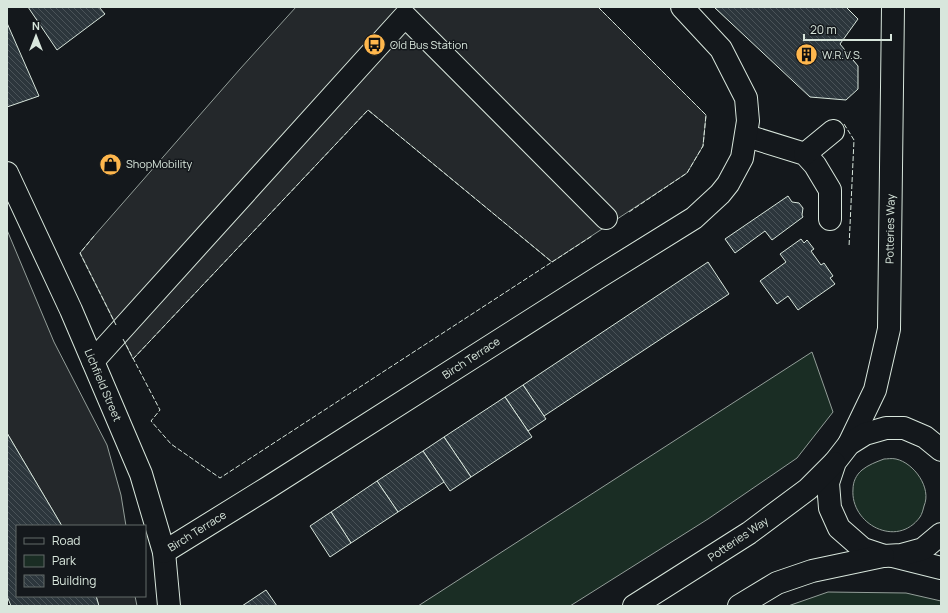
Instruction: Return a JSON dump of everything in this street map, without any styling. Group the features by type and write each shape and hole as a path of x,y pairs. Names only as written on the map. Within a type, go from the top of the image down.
{"main road":[{"name":"Birch Terrace","path":"164,552 694,218 728,184 742,158 747,136 748,121 746,98 721,49 682,7"},
{"name":"Potteries Way","path":"849,444 875,390 889,329 893,7"},
{"path":"93,361 405,16 606,218"},
{"path":"806,154 833,131"},
{"path":"747,136 806,154 830,190 830,219"},
{"name":"Lichfield Street","path":"7,173 71,310 141,474 164,552 168,606"},
{"path":"941,450 925,437 904,428 886,428 865,434 849,444 835,462 828,484 830,508 839,528 863,549 941,568"},
{"name":"Potteries Way","path":"634,606 749,533 808,489 835,462"},
{"path":"739,606 777,583 812,571 889,556 902,555 923,549 941,534"}],"green space":[{"path":"812,352 833,412 797,458 708,519 570,606 418,606"},
{"path":"884,459 896,459 903,461 920,477 926,492 926,499 920,517 910,526 899,531 888,531 877,528 867,522 859,513 854,502 853,486 858,474 875,462"},
{"path":"828,592 906,593 941,601 941,606 788,606"}],"shaded area":[{"path":"296,7 598,7 706,115 703,146 687,173 552,262 368,110 133,359 80,253"},
{"path":"7,230 54,342 107,445 121,495 126,525 61,525 7,433"},
{"path":"96,597 135,597 137,606 99,606"}],"building":[{"path":"28,7 99,7 105,14 57,50"},
{"name":"W.R.V.S.","path":"846,7 858,19 840,44 858,66 858,89 846,100 810,97 715,8"},
{"path":"7,23 39,96 7,107"},
{"path":"788,196 792,202 799,203 803,208 803,217 772,240 765,231 735,253 725,239"},
{"path":"801,239 804,243 807,240 814,249 811,251 821,265 824,263 833,276 830,278 835,284 798,310 788,296 777,304 760,281 786,262 780,254"},
{"path":"708,262 729,294 544,416 523,385"},
{"path":"523,385 546,419 528,431 505,397"},
{"path":"505,397 532,437 471,477 444,437"},
{"path":"7,433 61,525 16,525 16,597 96,597 99,606 11,606 7,596"},
{"path":"444,437 471,477 450,491 423,451"},
{"path":"423,451 444,482 398,512 377,481"},
{"path":"377,481 398,512 351,543 331,512"},
{"path":"331,512 351,543 330,557 310,526"},
{"path":"266,590 277,606 242,606"}],"fence":[{"path":"598,7 706,115 703,146 687,173 629,212"},
{"path":"133,359 368,110 552,262 592,236"},
{"path":"844,124 854,140 849,247"},
{"path":"94,236 80,253 116,325"},
{"path":"123,339 160,410 151,421 171,444 220,478 552,262"}],"place":[{"name":"Old Bus Station","path":"375,45"},
{"name":"W.R.V.S.","path":"807,55"},
{"name":"ShopMobility","path":"111,164"}]}
